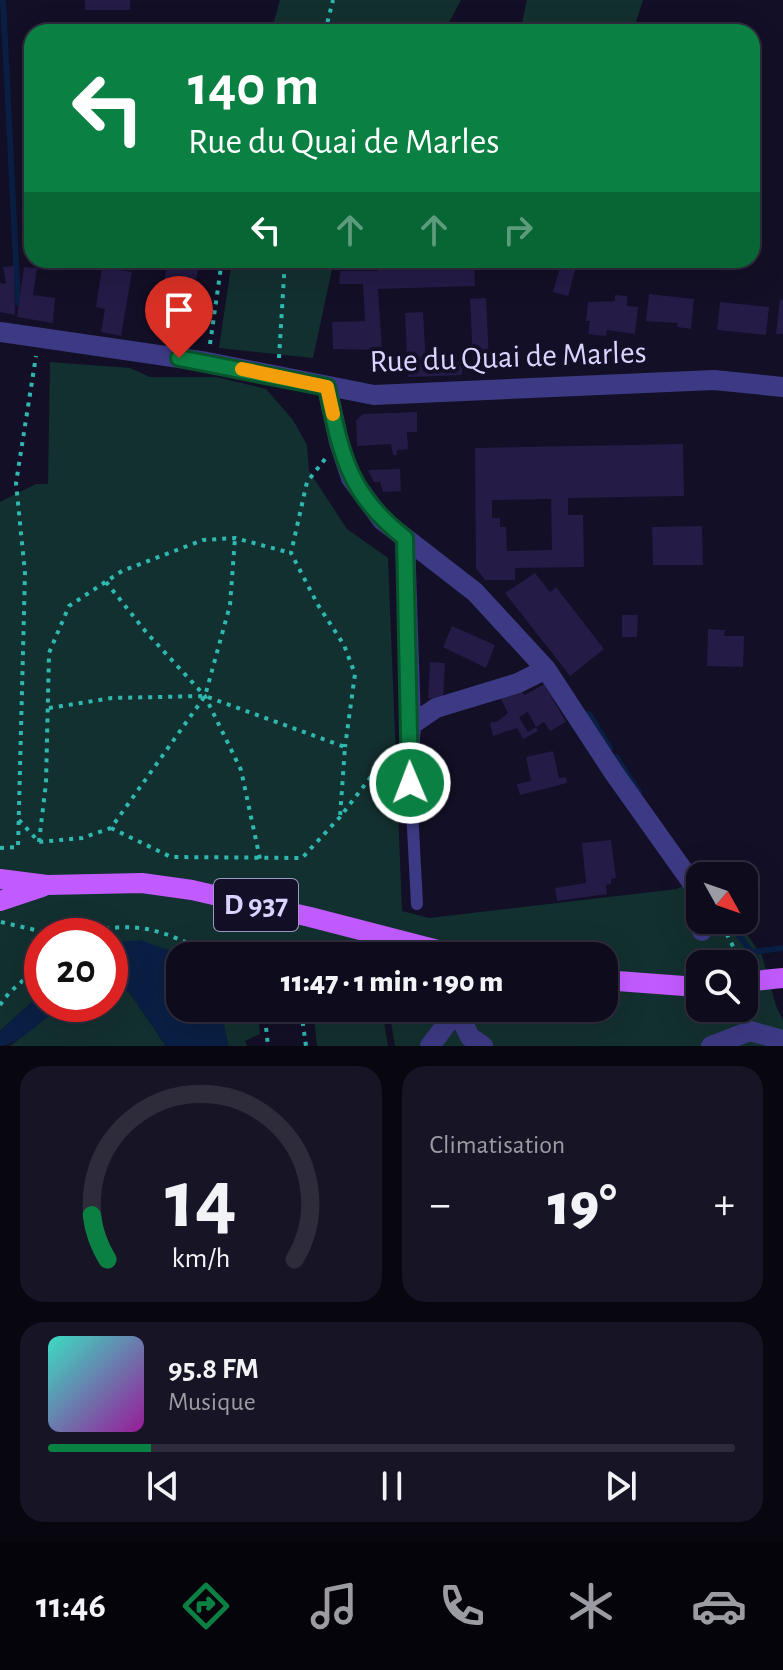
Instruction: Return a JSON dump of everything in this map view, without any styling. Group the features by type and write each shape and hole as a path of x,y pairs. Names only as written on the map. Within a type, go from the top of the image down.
{"main road":[{"name":"D 937","path":"0,879 47,885 142,883 192,890 405,942"},
{"name":"D 937","path":"0,901 47,885"},
{"path":"758,981 783,978"},
{"path":"618,981 686,984"}],"street":[{"name":"Rue du Quai de Marles","path":"0,332 207,362 374,395 714,380 783,387"},
{"path":"327,387 339,442 351,478 382,520 475,592 546,669 614,773 686,874"},
{"path":"405,538 411,725 409,753"},
{"path":"411,725 436,708 518,683 546,669"},
{"path":"430,1046 447,1022"},
{"path":"462,1022 470,1037 483,1046"},
{"path":"711,1046 750,1031 783,1040"}],"lane":[{"path":"409,753 417,904"}],"path":[{"path":"327,24 333,0"},
{"path":"207,362 221,268"},
{"path":"277,376 284,268"},
{"path":"0,848 18,847 25,573 16,483 38,338"},
{"path":"339,442 307,482 291,553 318,605 344,645 355,674 340,817"},
{"path":"39,842 46,783 49,653 69,606 122,571 203,540 235,538 291,553"},
{"path":"39,842 82,838 111,828 205,696 230,605 235,538"},
{"path":"106,582 146,632 205,696 241,770 260,859"},
{"path":"49,708 112,698 205,696 345,747"},
{"path":"111,828 171,857 302,858 340,817 411,725"},
{"path":"17,818 39,842"},
{"path":"0,922 24,928"},
{"path":"128,927 141,927 188,942"},
{"path":"718,934 733,950"},
{"path":"0,1005 24,979"},
{"path":"265,1022 268,1046"},
{"path":"303,1022 306,1046"}],"green space":[{"path":"280,0 461,0 448,24 273,24"},
{"path":"527,0 643,0 636,24 522,24"},
{"path":"231,268 332,268 313,358 219,348"},
{"path":"50,362 130,368 150,377 216,377 266,389 293,420 307,445 309,471 347,529 388,558 402,911 429,918 677,889 686,884 686,934 747,934 758,950 686,950 686,1022 758,1022 758,950 783,1020 783,1046 395,1046 391,1022 618,1022 618,942 166,942 166,950 128,945 128,918 24,918 24,1009 0,1031 0,502 36,484 48,484"},
{"path":"128,992 166,1046 10,1046 40,1022 128,1022"},
{"path":"224,1022 259,1022 260,1034 245,1041 247,1046 228,1046"},
{"path":"314,1022 384,1022 388,1046 317,1046"}],"water":[{"path":"140,940 166,949 166,1022 224,1022 228,1046 166,1046 128,992 128,941"},
{"path":"24,1009 24,1022 42,1022 8,1045 0,1046 0,1031"}],"building":[{"path":"85,0 130,0 130,10 85,10"},
{"path":"14,266 15,315 0,312 0,283 6,284 3,267"},
{"path":"24,267 37,268 33,295 55,298 53,323 17,317"},
{"path":"102,268 132,272 121,336 101,332 105,309 96,307"},
{"path":"166,268 198,270 193,295 204,297 200,319 181,315 184,297 162,294"},
{"path":"378,268 474,268 475,286 378,289 382,350 333,349 332,322 365,321 363,284 339,284 340,271 378,271"},
{"path":"560,268 576,268 568,296 553,292"},
{"path":"649,294 694,299 691,329 677,327 678,323 646,321"},
{"path":"615,295 627,296 627,306 638,307 635,334 607,330 606,336 588,334 588,302 615,301"},
{"path":"486,298 489,361 473,361 470,299"},
{"path":"780,299 783,300 783,334 776,334"},
{"path":"720,302 769,307 766,335 717,330"},
{"path":"423,312 426,363 462,362 462,375 408,377 405,313"},
{"path":"417,412 417,432 407,432 408,449 397,450 397,455 393,455 391,444 357,446 356,420 363,414"},
{"path":"683,444 684,496 568,498 568,515 583,515 584,567 515,568 515,580 485,580 476,568 475,448","holes":["551,499 552,550 507,551 506,527 500,527 500,518 492,518 492,500"]},
{"path":"400,469 401,491 383,492 380,482 374,482 368,470"},
{"path":"702,526 703,565 653,565 652,527"},
{"path":"535,573 550,592 556,587 604,649 570,676 505,593"},
{"path":"622,615 638,615 637,637 622,637"},
{"path":"452,626 495,645 486,668 443,647"},
{"path":"708,629 725,630 724,636 744,636 743,667 707,666"},
{"path":"430,662 445,663 443,699 428,698"},
{"path":"544,684 566,722 550,731 544,722 536,727 538,731 523,739 517,728 493,736 490,723 508,713 500,697 519,690 525,695","holes":["528,712 536,727 528,732 519,717"]},
{"path":"553,751 559,778 566,777 567,783 520,795 517,784 531,781 526,757"},
{"path":"611,840 616,878 606,885 607,894 557,901 555,888 586,883 582,843"}],"waterway":[{"path":"3,0 18,302"},
{"path":"589,714 610,748"},
{"path":"616,757 639,792"},
{"path":"738,934 750,950"},
{"path":"758,951 783,948"}],"slow traffic":[{"path":"242,369 327,387 333,414"}],"route":[{"path":"179,358 327,387 339,442 351,478 382,520 405,538 410,783"}]}
